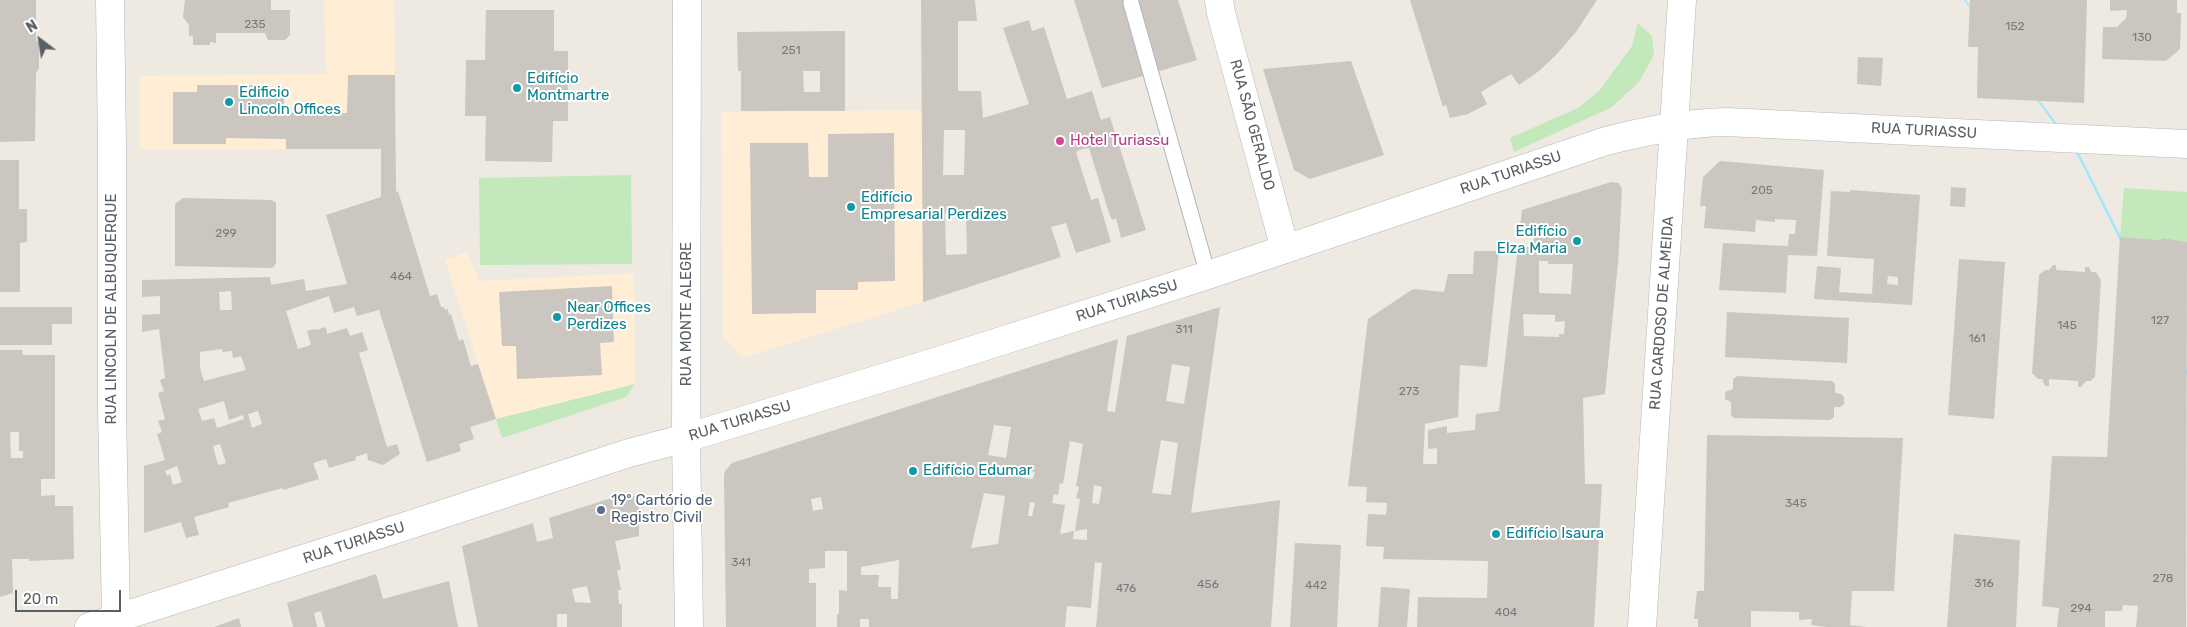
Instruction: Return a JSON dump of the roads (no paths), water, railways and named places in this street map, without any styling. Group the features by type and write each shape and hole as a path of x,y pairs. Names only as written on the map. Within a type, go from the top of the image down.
{"street":[{"name":"RUA LINCOLN DE ALBUQUERQUE","path":"110,0 112,409 116,618"},
{"name":"RUA MONTE ALEGRE","path":"687,0 686,438 689,627"},
{"name":"RUA SÃO GERALDO","path":"1219,0 1286,249"},
{"name":"RUA CARDOSO DE ALMEIDA","path":"1642,627 1682,0"},
{"name":"RUA TURIASSU","path":"89,627 629,453 686,438 1208,275 1606,141 1674,126 1726,122 2187,144"}],"lane":[{"path":"1131,3 1208,275"}],"water":[{"path":"1964,0 1966,0 2081,157 2187,369 2187,376 2079,158"}],"place":[{"name":"Edifício Montmartre","path":"517,88"},
{"name":"Edificio Lincoln Offices","path":"229,102"},
{"name":"Hotel Turiassu","path":"1060,141"},
{"name":"Edifício Empresarial Perdizes","path":"851,207"},
{"name":"Edifício Elza Maria","path":"1577,241"},
{"name":"Near Offices Perdizes","path":"557,317"},
{"name":"Edifício Edumar","path":"913,471"},
{"name":"19º Cartório de Registro Civil","path":"601,510"},
{"name":"Edifício Isaura","path":"1496,534"}]}
